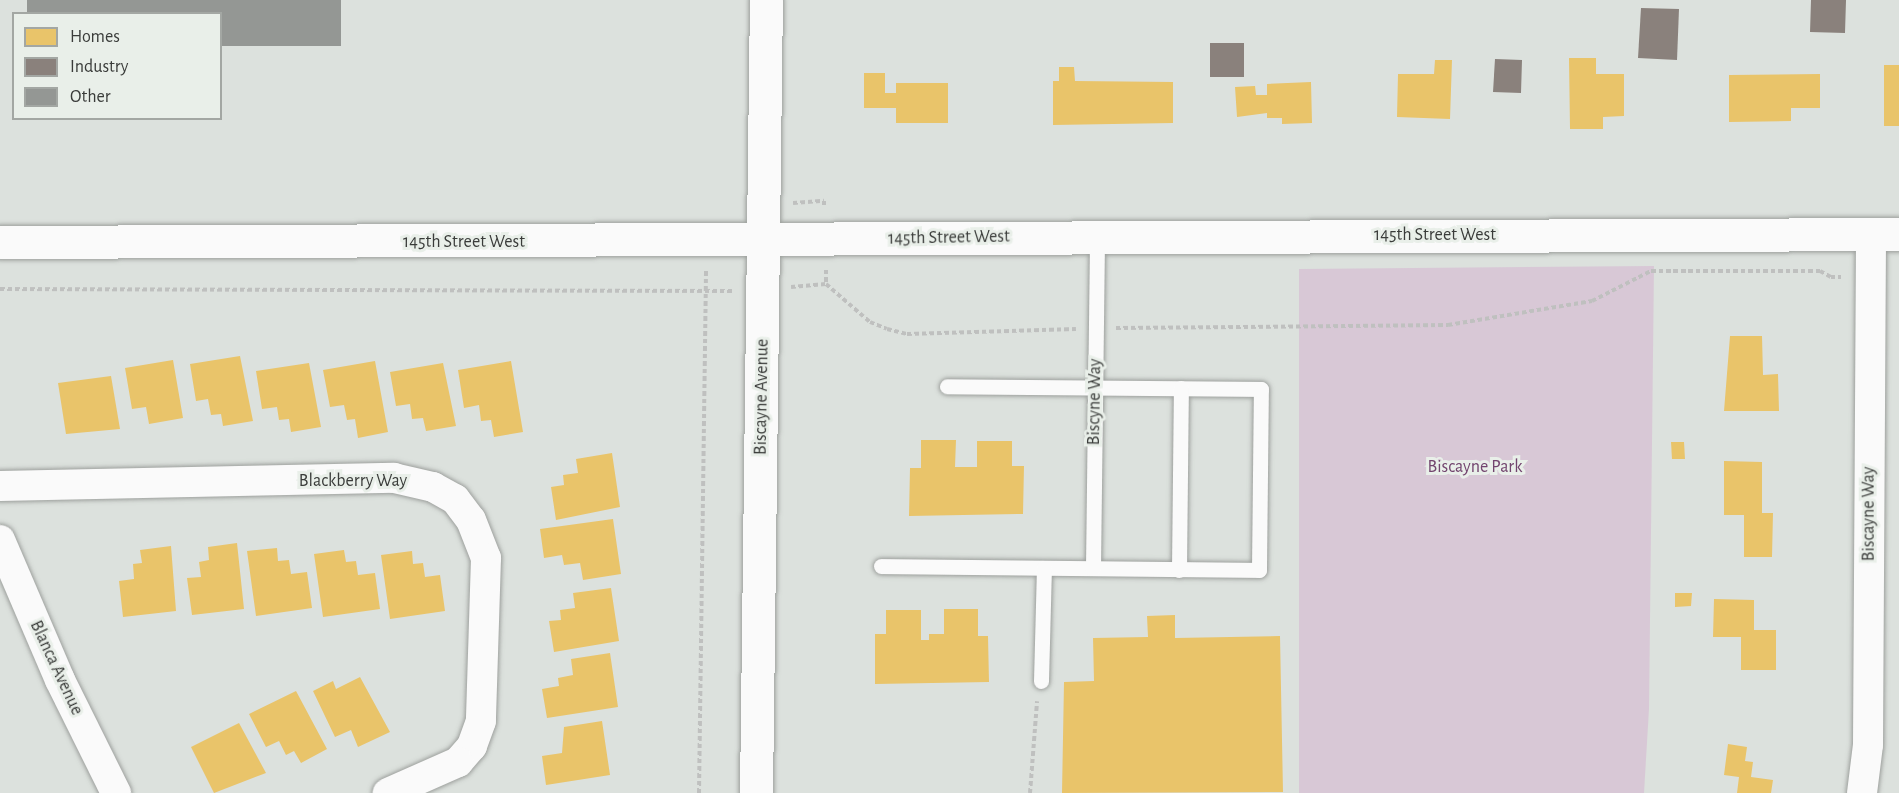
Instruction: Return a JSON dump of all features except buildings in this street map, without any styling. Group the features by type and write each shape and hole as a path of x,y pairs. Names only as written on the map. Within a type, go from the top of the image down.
{"street":[{"name":"Biscayne Avenue","path":"756,793 766,0"},
{"name":"145th Street West","path":"0,243 764,242 1097,235 1885,234"},
{"name":"Biscayne Way","path":"1862,793 1868,745 1871,276 1885,234"},
{"name":"Blackberry Way","path":"0,486 394,478 424,484 455,499 471,520 486,558 481,721 472,746 458,762 388,793"},
{"name":"Blanca Avenue","path":"0,540 60,680 116,793"}],"lane":[{"name":"Biscyne Way","path":"1093,568 1097,235"},
{"path":"881,566 1259,570 1261,389 947,386"},
{"path":"1179,570 1182,388"},
{"path":"1041,681 1044,568"}],"path":[{"path":"826,285 870,322 907,334 1096,328 1448,325 1592,301 1651,272 1820,271 1831,277 1871,276"},
{"path":"0,289 513,288 707,294 699,793"},
{"path":"1030,793 1032,726 1041,681"}],"green space":[{"name":"Biscayne Park","path":"1654,266 1649,709 1644,793 1299,793 1299,269"}]}
